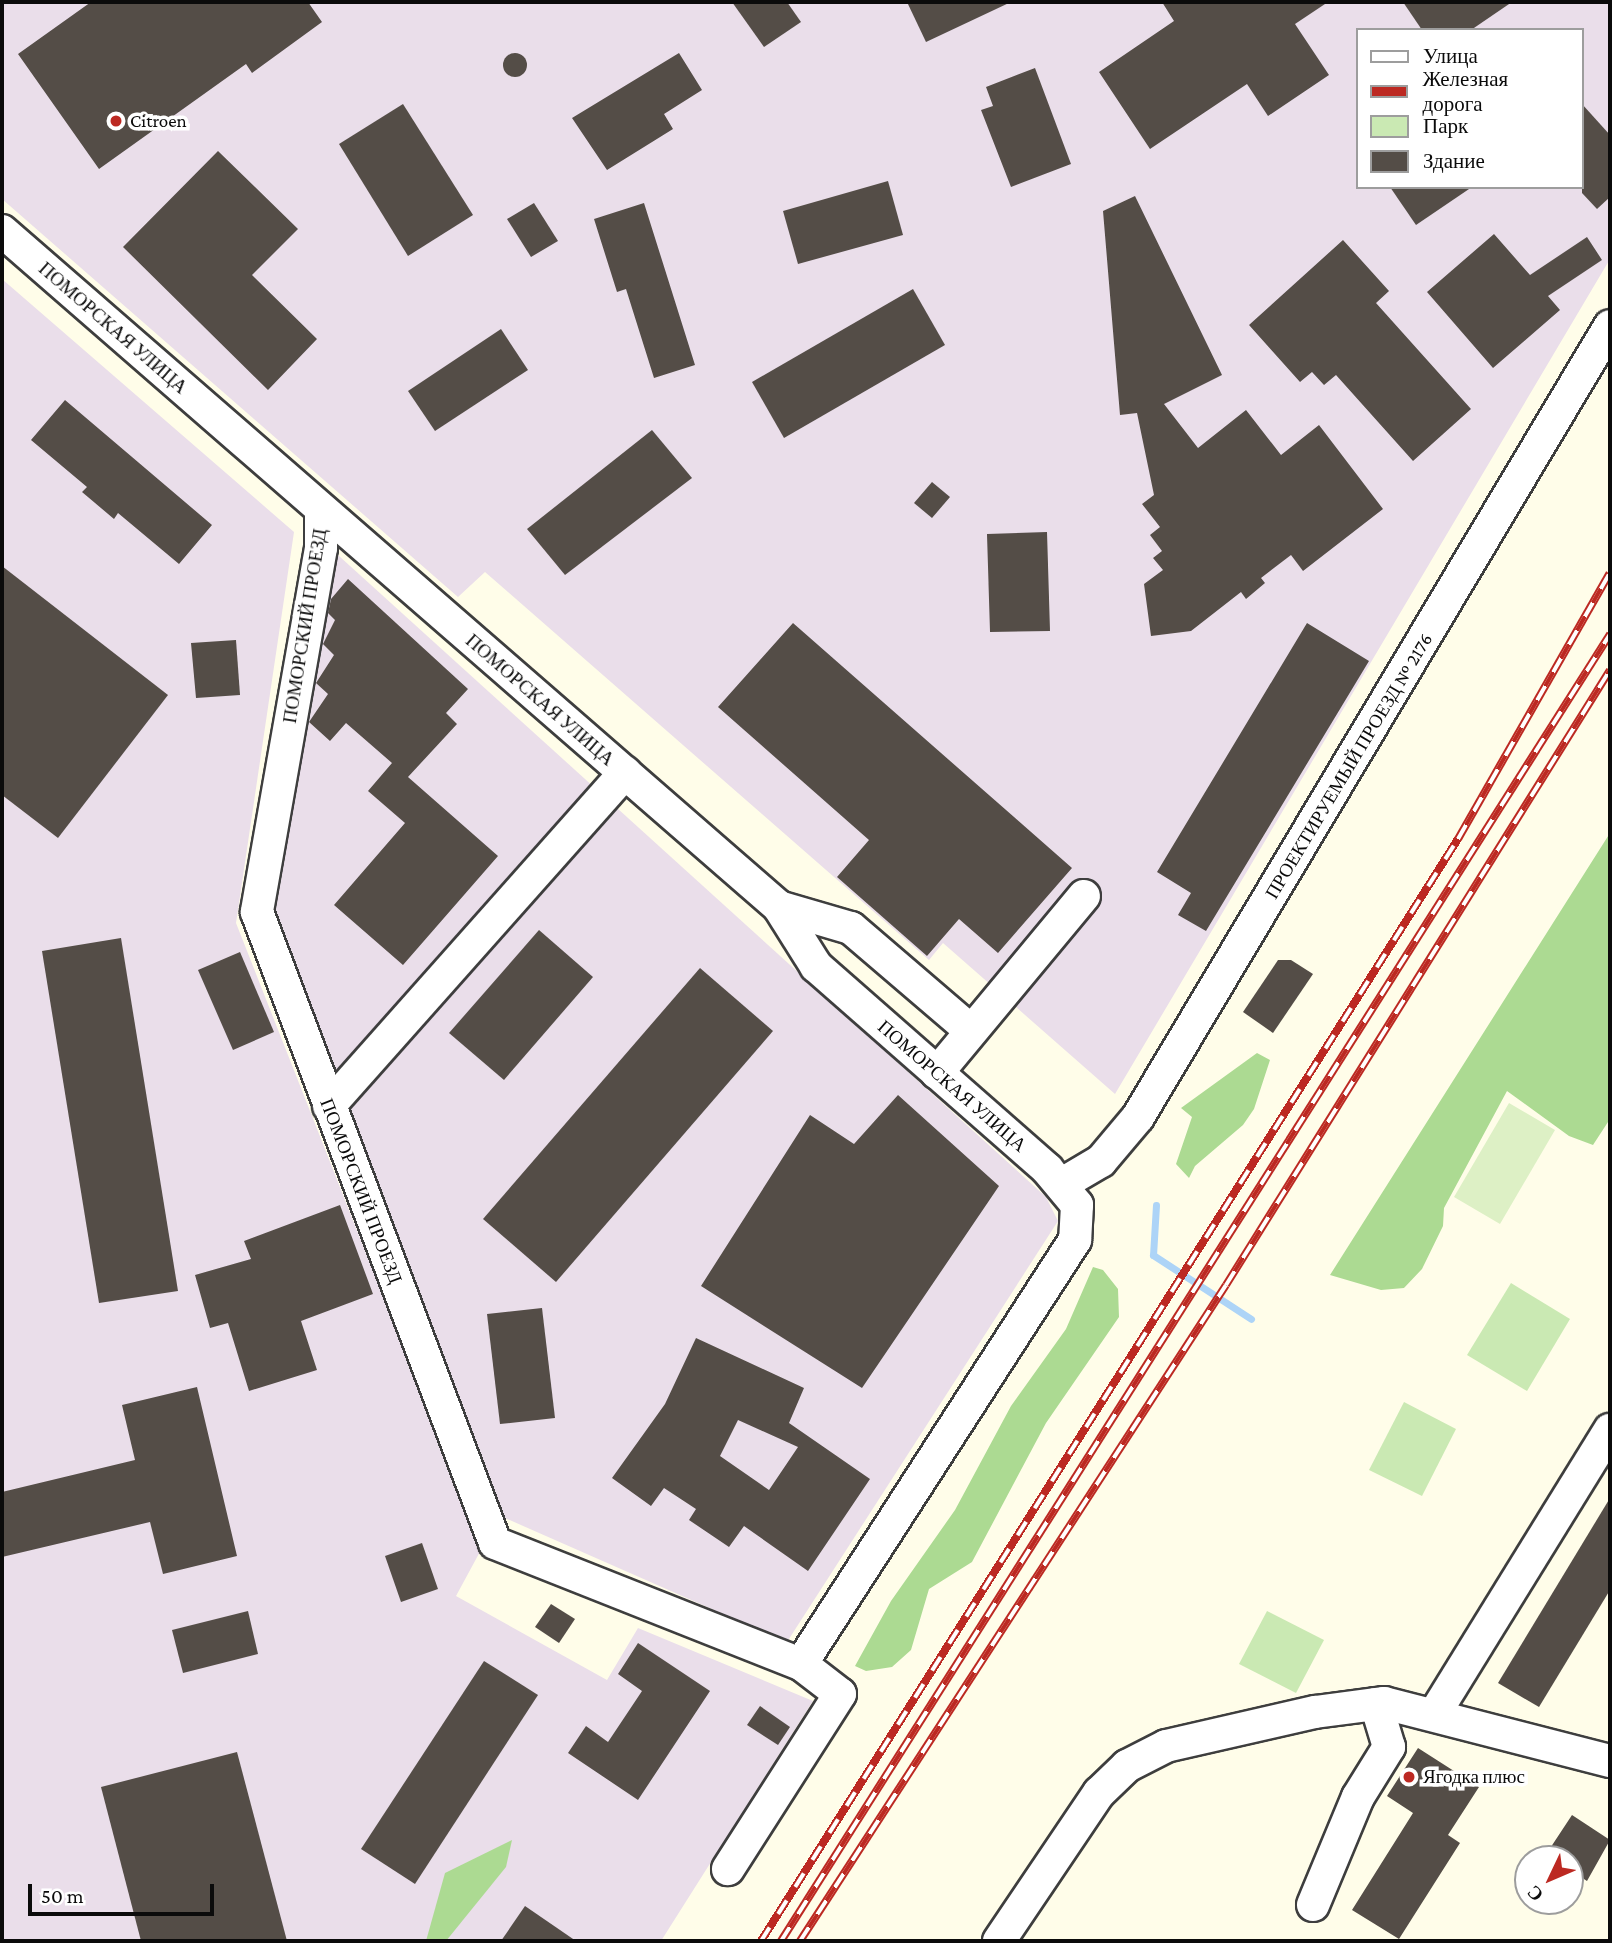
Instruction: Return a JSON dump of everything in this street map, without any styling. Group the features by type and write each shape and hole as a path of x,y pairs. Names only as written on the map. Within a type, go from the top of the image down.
{"street":[{"name":"ПОМОРСКАЯ УЛИЦА","path":"2,231 779,907 816,966 1062,1184"},
{"name":"ПРОЕКТИРУЕМЫЙ ПРОЕЗД № 2176","path":"1062,1184 1101,1161 1138,1117 1610,326"},
{"name":"ПОМОРСКИЙ ПРОЕЗД","path":"321,510 321,548 257,912 495,1543 801,1664 840,1694 728,1869"},
{"path":"329,1106 625,773"},
{"path":"937,1073 1084,896"},
{"path":"779,907 851,929 970,1030"},
{"path":"801,1664 1075,1240 1077,1205 1062,1184"},
{"path":"1435,1713 1610,1430"},
{"path":"1313,1905 1357,1797 1389,1747 1376,1704"},
{"path":"999,1941 1099,1793 1127,1766 1166,1746 1376,1704 1435,1713 1610,1760"}],"shaded area":[{"path":"2,2 1610,2 1610,259 1115,1094 943,943 929,960 485,572 458,597 2,199"},
{"path":"2,279 294,532 236,923 482,1548 456,1596 607,1680 638,1628 813,1701 661,1941 2,1941"},
{"path":"328,546 1046,1197 1058,1221 787,1642 505,1518 266,900"}],"green space":[{"path":"1610,833 1608,1122 1593,1145 1569,1136 1507,1091 1444,1208 1443,1226 1422,1269 1404,1288 1381,1290 1330,1275"},
{"path":"1257,1053 1270,1060 1254,1109 1243,1125 1195,1166 1189,1178 1176,1164 1192,1117 1181,1108"},
{"path":"1509,1103 1555,1130 1500,1224 1454,1197"},
{"path":"1093,1267 1103,1270 1118,1289 1119,1317 1046,1423 972,1562 929,1589 911,1650 892,1667 866,1671 855,1666 891,1601 955,1510 1011,1406 1066,1329"},
{"path":"1511,1283 1570,1319 1527,1391 1467,1355"},
{"path":"1404,1402 1456,1429 1422,1496 1369,1470"},
{"path":"1267,1611 1324,1640 1296,1693 1239,1664"},
{"path":"512,1840 506,1867 446,1941 426,1941 445,1873"}],"building":[{"name":"Citroen","path":"91,2 308,2 322,22 252,73 246,64 99,169 18,54"},
{"path":"732,2 787,2 801,22 764,47"},
{"path":"907,2 1011,2 926,42"},
{"path":"1162,2 1328,2 1295,24 1329,75 1268,116 1247,84 1150,149 1099,72 1174,21"},
{"path":"1403,2 1512,2 1474,28 1421,28"},
{"path":"510,53 520,53 527,60 527,70 520,77 510,77 503,70 503,60"},
{"path":"679,53 702,90 664,114 673,129 607,170 572,118"},
{"path":"1035,68 1071,164 1011,187 981,110 993,106 986,87"},
{"path":"403,104 473,215 408,256 339,144"},
{"path":"1584,106 1610,135 1610,197 1597,209 1582,193"},
{"path":"218,151 298,229 252,275 317,339 268,390 123,247"},
{"path":"888,181 903,235 798,264 783,211"},
{"path":"1391,189 1469,189 1416,225"},
{"path":"1135,196 1222,375 1164,404 1198,448 1246,410 1281,455 1319,425 1383,509 1303,571 1291,555 1261,578 1265,583 1246,599 1241,592 1191,631 1151,636 1144,584 1163,570 1153,558 1162,551 1150,535 1160,527 1142,504 1154,495 1137,413 1120,415 1103,211"},
{"path":"534,203 558,241 531,257 507,219"},
{"path":"644,203 695,365 654,378 626,289 617,292 594,219"},
{"path":"1494,234 1530,275 1587,237 1602,260 1548,296 1560,310 1493,368 1427,292"},
{"path":"1343,240 1389,291 1376,303 1471,409 1413,461 1336,375 1324,385 1312,372 1300,382 1249,325"},
{"path":"913,289 945,345 784,438 752,382"},
{"path":"501,329 528,370 435,431 408,391"},
{"path":"65,400 212,525 179,564 118,513 114,519 82,492 87,487 31,440"},
{"path":"652,430 692,478 565,575 527,529"},
{"path":"932,482 950,497 932,518 914,503"},
{"path":"1047,532 1050,631 990,632 987,534"},
{"path":"2,566 168,695 58,838 2,795"},
{"path":"348,579 468,689 446,713 457,724 408,777 498,856 403,965 334,905 405,823 368,791 392,763 346,723 330,741 309,722 328,694 316,683 334,655 323,644 335,620 328,613 331,599"},
{"path":"793,623 1072,868 998,953 959,919 927,956 837,877 869,840 718,707"},
{"path":"1307,623 1369,661 1206,931 1178,915 1191,893 1157,872"},
{"path":"236,640 240,695 196,698 191,643"},
{"path":"539,930 593,977 504,1080 449,1033"},
{"path":"121,938 178,1291 99,1303 42,951"},
{"path":"240,952 274,1032 233,1050 198,970"},
{"path":"1278,960 1291,960 1313,974 1273,1033 1243,1012"},
{"path":"700,968 773,1031 556,1282 483,1219"},
{"path":"898,1095 999,1186 862,1388 701,1286 810,1115 854,1144"},
{"path":"340,1205 373,1294 301,1321 317,1370 249,1391 228,1323 210,1328 195,1275 251,1259 244,1241"},
{"path":"542,1308 555,1418 500,1424 487,1314"},
{"path":"696,1338 804,1388 789,1423 870,1479 808,1571 744,1526 729,1547 689,1520 696,1509 664,1488 651,1506 612,1478 665,1404","holes":["738,1420 798,1447 769,1490 720,1456"]},
{"path":"197,1387 237,1556 163,1574 150,1522 2,1557 2,1492 135,1460 122,1405"},
{"path":"1610,1498 1610,1590 1539,1707 1498,1683"},
{"path":"422,1543 438,1589 401,1602 385,1556"},
{"path":"551,1604 575,1619 559,1643 535,1627"},
{"path":"248,1611 258,1654 183,1673 172,1630"},
{"path":"638,1643 710,1691 638,1800 568,1753 586,1726 608,1742 642,1691 618,1674"},
{"path":"484,1661 538,1695 415,1884 361,1849"},
{"path":"760,1706 790,1727 778,1745 747,1725"},
{"path":"1418,1748 1479,1787 1448,1835 1460,1843 1399,1939 1352,1910 1413,1813 1387,1796"},
{"path":"237,1752 287,1941 141,1941 101,1787"},
{"path":"1572,1815 1610,1840 1587,1881 1584,1879 1584,1845 1552,1845"},
{"path":"525,1906 576,1941 501,1941"}],"waterway":[{"path":"1156,1205 1153,1255 1251,1319"}],"railway":[{"path":"761,1941 1458,839 1610,573"},
{"path":"781,1941 1610,634"},
{"path":"800,1941 1226,1285 1610,670"}],"place":[{"name":"Citroen","path":"116,121"},
{"name":"Ягодка плюс","path":"1409,1777"}]}
